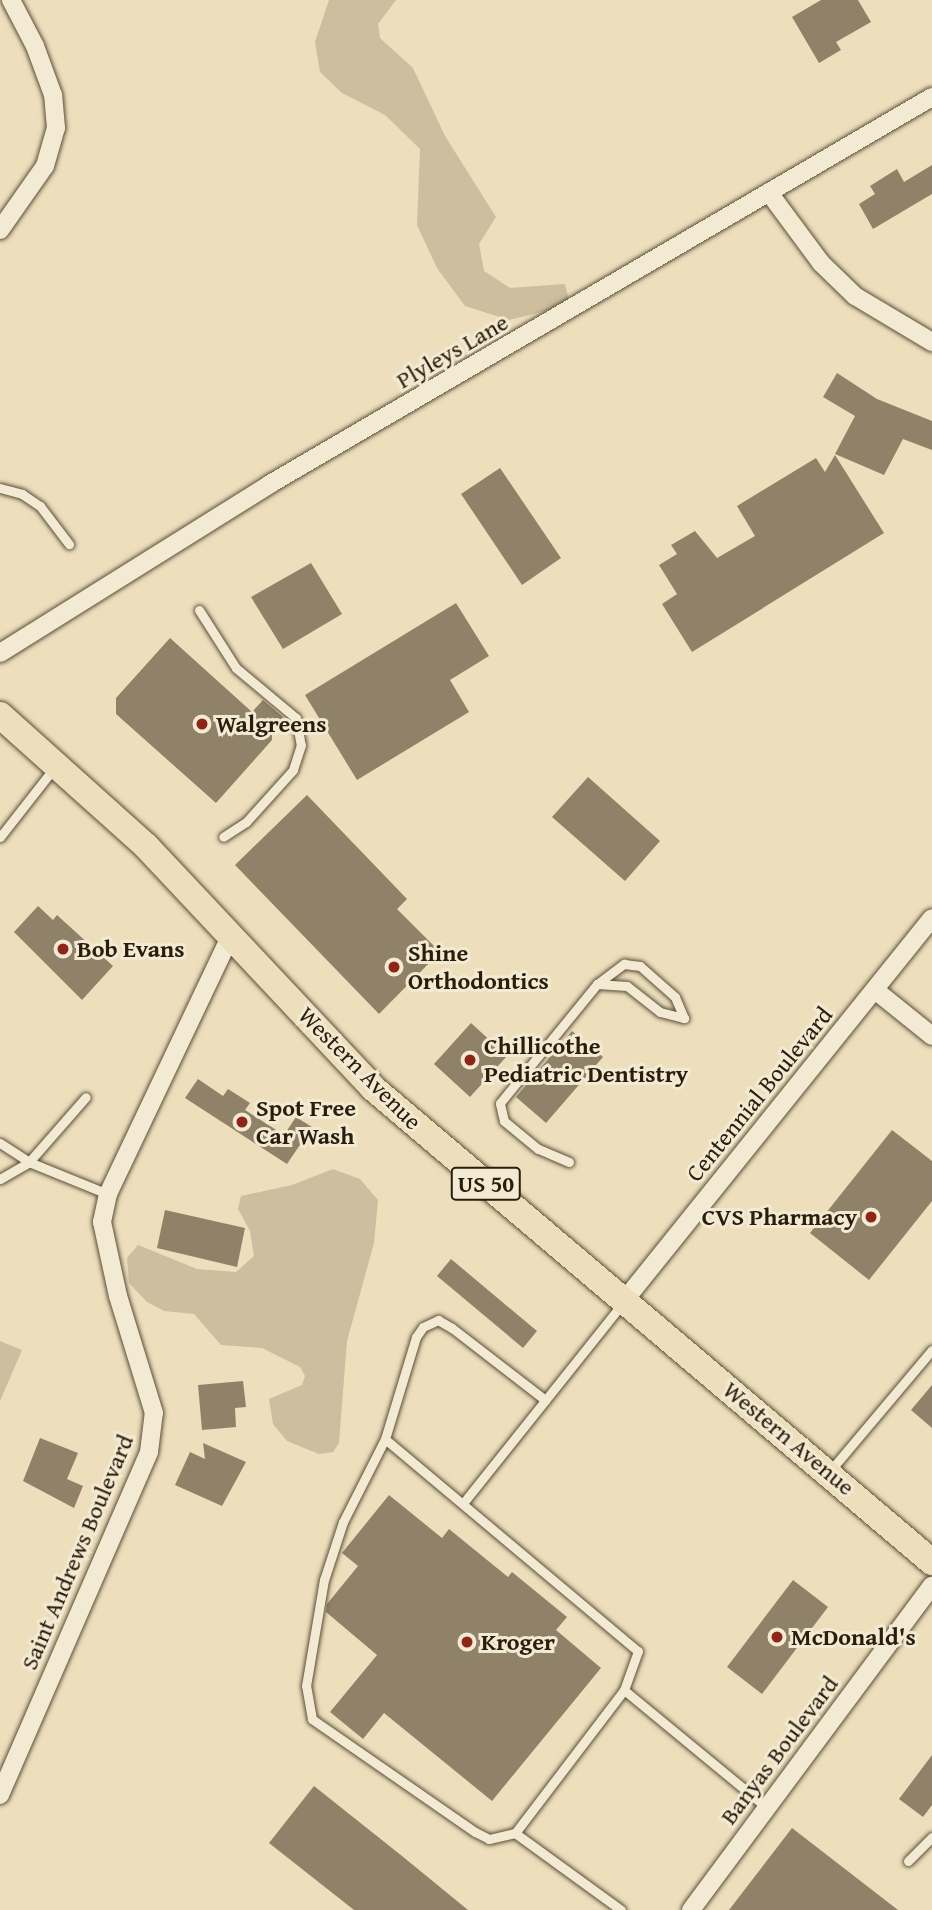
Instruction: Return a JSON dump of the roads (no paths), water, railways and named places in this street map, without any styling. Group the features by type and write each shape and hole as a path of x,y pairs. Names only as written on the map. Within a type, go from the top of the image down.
{"main road":[{"name":"Western Avenue","path":"0,715 58,764 232,933 373,1087 932,1562"}],"street":[{"path":"0,230 45,166 56,128 53,95 35,46 11,0"},
{"name":"Plyleys Lane","path":"0,653 270,484 932,97"},
{"path":"770,194 821,263 855,296 932,342"},
{"name":"Centennial Boulevard","path":"624,1301 932,918"},
{"name":"Saint Andrews Boulevard","path":"0,1796 140,1477 153,1431 154,1413 106,1254 102,1222 108,1194 232,933"},
{"path":"875,990 932,1036"},
{"name":"Banyas Boulevard","path":"691,1910 932,1586"}],"lane":[{"path":"0,488 22,494 40,506 69,544"},
{"path":"199,610 236,668 296,718 301,745 293,769 246,821 223,837"},
{"path":"0,837 58,764"},
{"path":"569,1161 538,1149 503,1121 500,1103 597,984 624,964 640,966 675,997 684,1018 660,1012 627,986 597,984"},
{"path":"0,1180 29,1162 86,1097"},
{"path":"0,1143 29,1162 108,1194"},
{"path":"464,1502 624,1301"},
{"path":"385,1439 464,1502 638,1651 624,1690 515,1833 489,1839 475,1832 312,1719 307,1709 306,1686 324,1580 342,1522 385,1439 415,1338 438,1320 545,1400"},
{"path":"829,1472 932,1350"},
{"path":"624,1690 767,1808"},
{"path":"515,1833 621,1910"},
{"path":"908,1861 932,1837"}],"place":[{"name":"Walgreens","path":"202,724"},
{"name":"Bob Evans","path":"63,949"},
{"name":"Shine Orthodontics","path":"394,967"},
{"name":"Chillicothe Pediatric Dentistry","path":"470,1060"},
{"name":"Spot Free Car Wash","path":"242,1122"},
{"name":"CVS Pharmacy","path":"871,1217"},
{"name":"McDonald's","path":"777,1637"},
{"name":"Kroger","path":"467,1642"}]}
